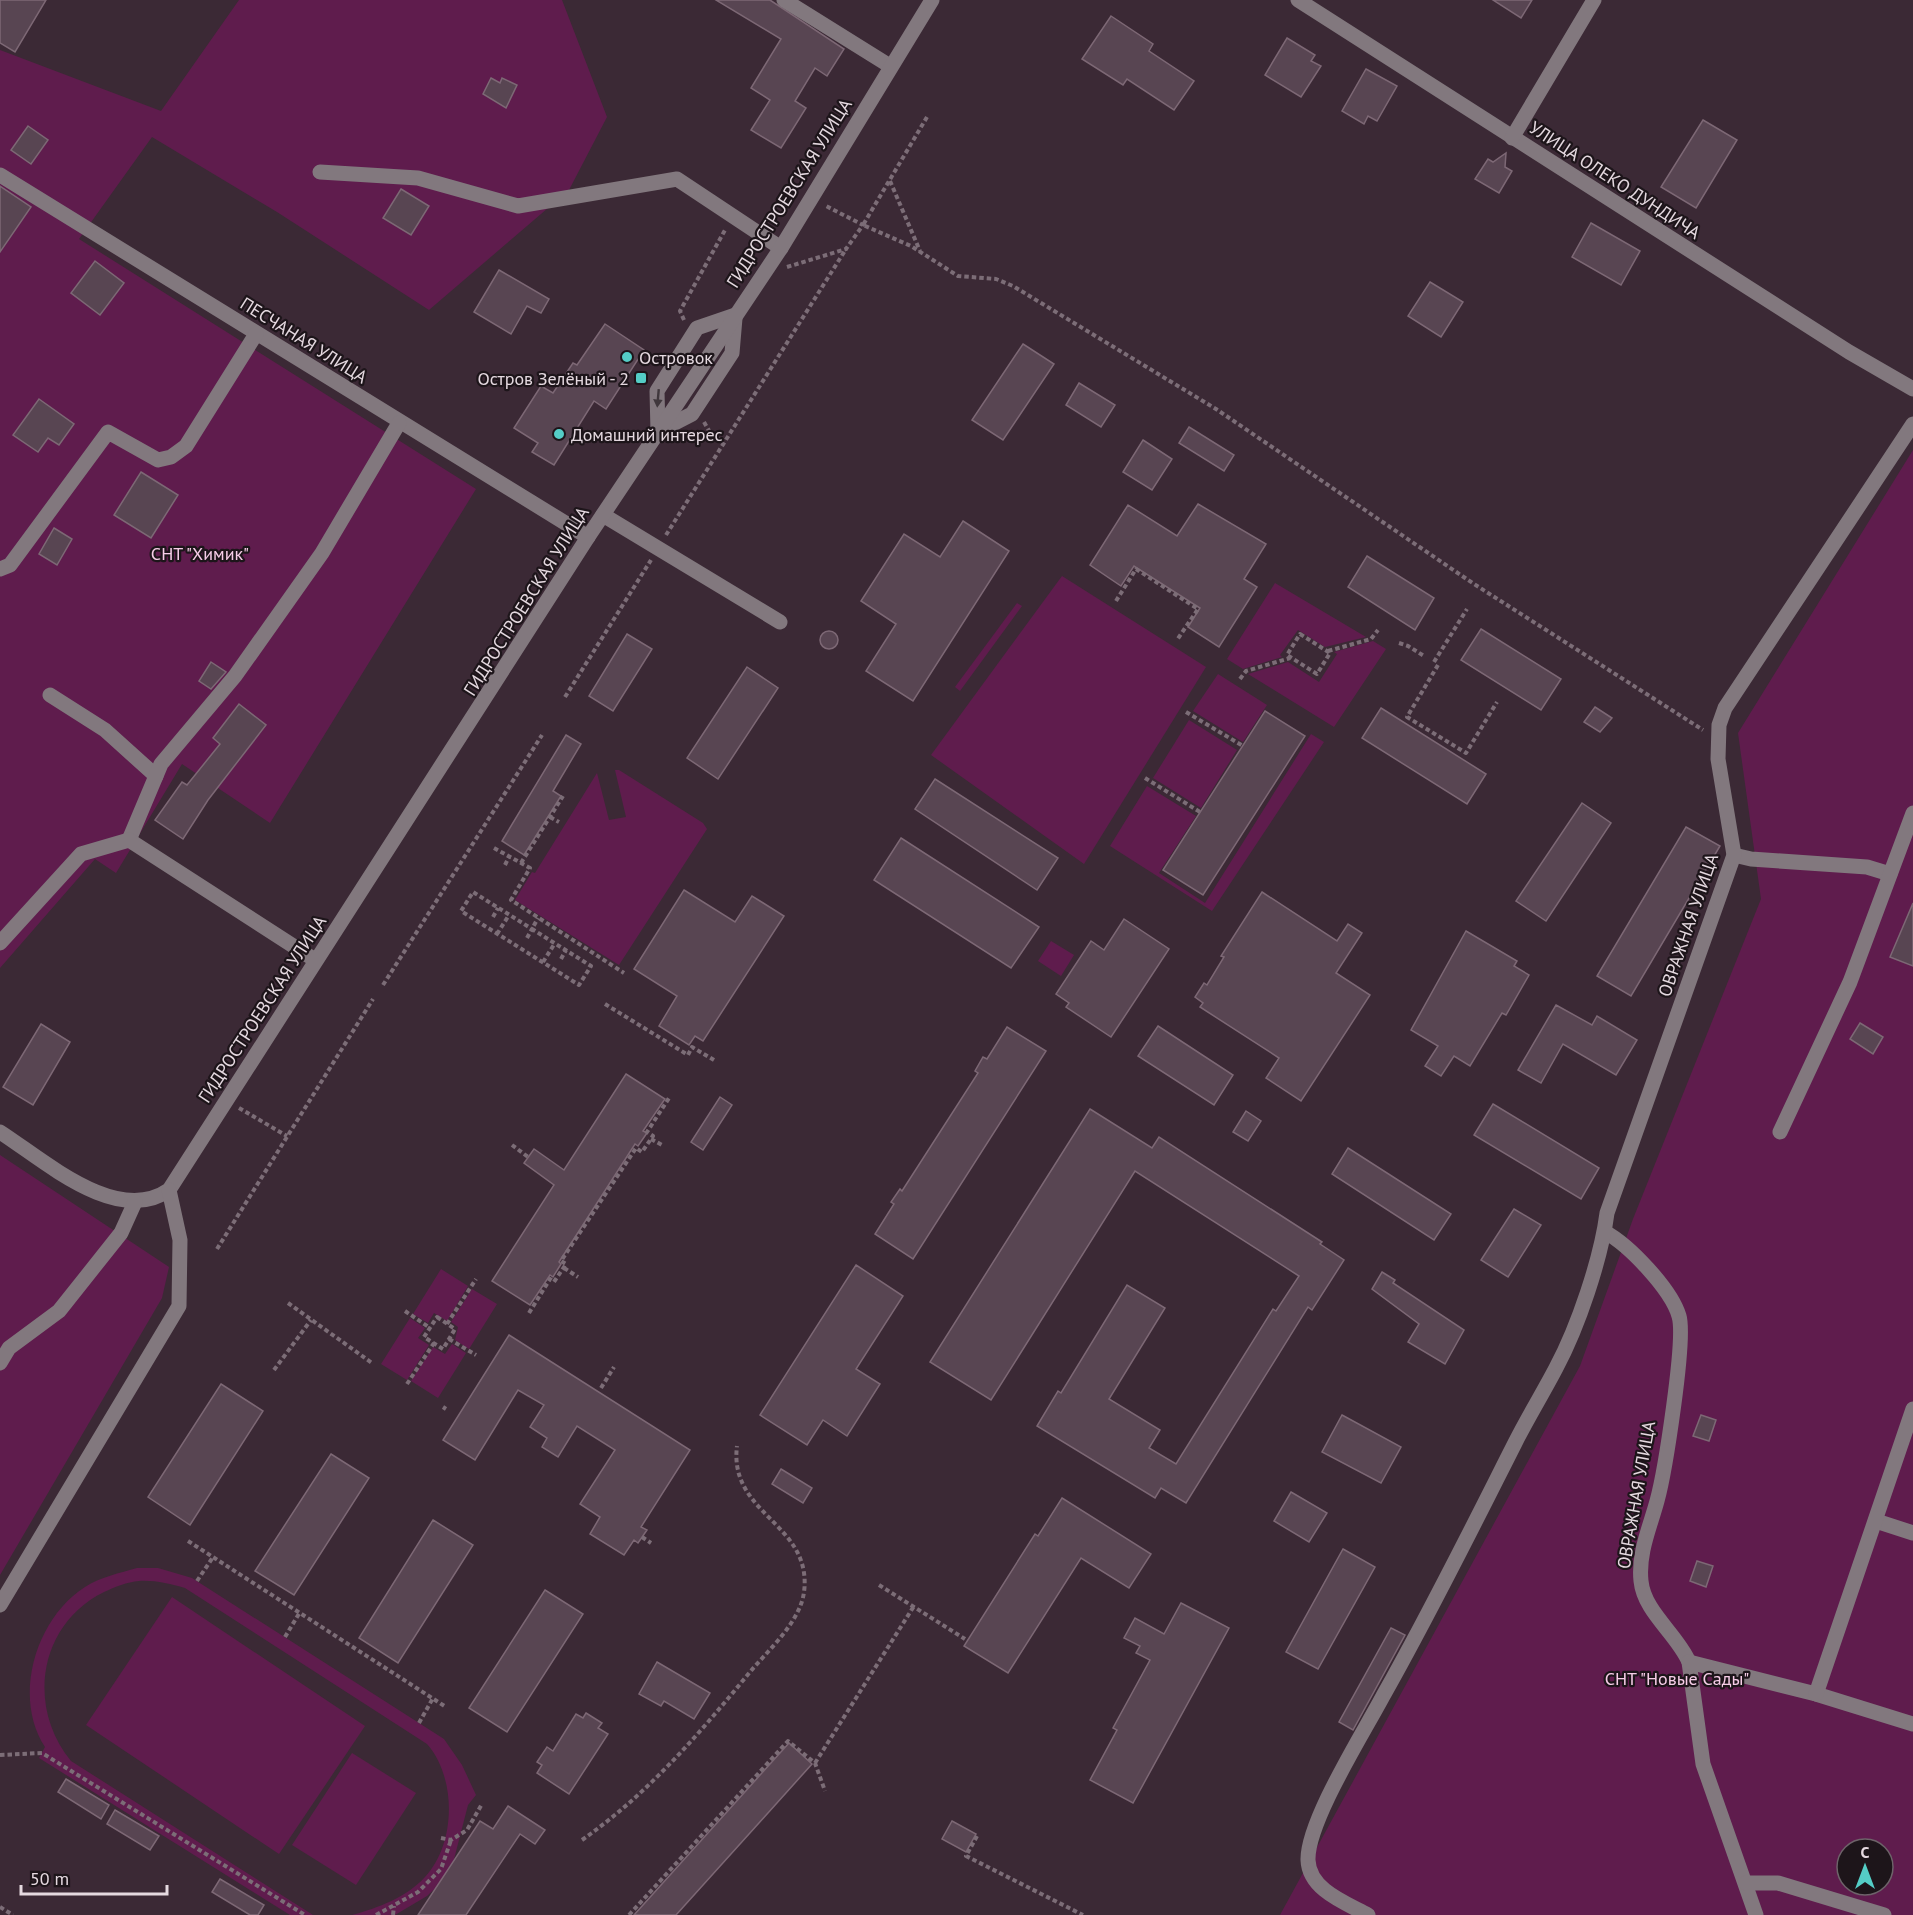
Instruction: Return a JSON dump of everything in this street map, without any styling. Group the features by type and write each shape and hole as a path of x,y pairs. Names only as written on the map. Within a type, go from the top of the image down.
{"street":[{"path":"784,0 890,66"},
{"name":"ГИДРОСТРОЕВСКАЯ УЛИЦА","path":"735,315 812,199 890,66 932,0"},
{"name":"УЛИЦА ОЛЕКО ДУНДИЧА","path":"1298,0 1849,352 1913,389"},
{"path":"1512,138 1594,0"},
{"path":"320,172 418,178 518,206 677,178 781,248"},
{"name":"ПЕСЧАНАЯ УЛИЦА","path":"0,175 399,423 588,537"},
{"path":"735,315 732,353 721,371 692,414 658,432 657,391 697,328 735,315"},
{"path":"0,569 10,565 108,432 158,460 171,457 186,446 256,334"},
{"path":"129,840 161,764 235,676 322,554 399,423"},
{"name":"ОВРАЖНАЯ УЛИЦА","path":"1368,1915 1319,1886 1310,1872 1308,1860 1312,1836 1320,1815 1428,1616 1532,1408 1557,1366 1587,1290 1605,1233 1607,1214 1734,855 1717,737 1725,708 1913,424"},
{"name":"ГИДРОСТРОЕВСКАЯ УЛИЦА","path":"169,1190 315,960 492,691 588,537 658,432"},
{"path":"603,515 780,622"},
{"path":"50,695 105,730 156,776"},
{"path":"1780,1132 1850,982 1913,813"},
{"path":"0,943 81,854 129,840 315,960"},
{"path":"1734,855 1751,860 1867,867 1890,874"},
{"path":"0,1132 87,1188 109,1199 149,1201 169,1190 180,1240 179,1306 0,1605"},
{"path":"0,1363 9,1348 59,1311 121,1233 135,1202"},
{"name":"ОВРАЖНАЯ УЛИЦА","path":"1605,1233 1620,1240 1662,1286 1679,1316 1681,1341 1663,1472 1645,1542 1641,1578 1643,1591 1651,1607 1689,1662 1703,1764 1756,1915"},
{"path":"1816,1694 1913,1409"},
{"path":"1876,1521 1913,1533"},
{"path":"1689,1662 1816,1694 1913,1724"},
{"path":"1746,1883 1778,1883 1884,1915"}],"path":[{"path":"662,541 863,225 927,117"},
{"path":"890,180 920,252"},
{"path":"812,199 903,242 958,276 996,279 1013,286 1216,409 1474,584 1717,737"},
{"path":"685,322 680,311 733,216"},
{"path":"903,242 916,239"},
{"path":"783,268 846,249"},
{"path":"711,434 724,442"},
{"path":"565,697 654,555"},
{"path":"1116,601 1136,569 1197,609 1178,640"},
{"path":"1467,609 1407,717 1466,753 1497,702"},
{"path":"1327,651 1371,639 1378,630"},
{"path":"1300,634 1327,651 1330,653 1317,674 1287,655 1300,634"},
{"path":"1399,644 1408,646 1424,656"},
{"path":"1240,679 1246,671 1291,658"},
{"path":"1186,712 1243,746"},
{"path":"383,985 542,735"},
{"path":"1145,778 1200,812"},
{"path":"521,863 563,796"},
{"path":"549,817 559,822"},
{"path":"494,848 530,868 511,900 624,973"},
{"path":"505,865 509,856"},
{"path":"473,892 498,908 591,966 579,985 461,911 473,892"},
{"path":"493,917 498,908"},
{"path":"497,934 509,915"},
{"path":"527,938 538,918"},
{"path":"543,962 555,943"},
{"path":"561,959 566,950"},
{"path":"217,1249 373,999"},
{"path":"605,1004 688,1054 692,1047 714,1060"},
{"path":"529,1313 549,1279 554,1282 564,1268 566,1264 561,1261 636,1148 642,1152 653,1136 647,1132 669,1098"},
{"path":"226,1100 288,1136"},
{"path":"651,1139 662,1145"},
{"path":"512,1145 528,1157"},
{"path":"564,1268 579,1277"},
{"path":"447,1324 476,1279"},
{"path":"288,1303 372,1363"},
{"path":"405,1311 430,1328"},
{"path":"437,1317 447,1324 455,1329 443,1348 424,1337 437,1317"},
{"path":"274,1370 311,1319"},
{"path":"449,1339 476,1355"},
{"path":"407,1384 434,1343"},
{"path":"601,1388 614,1367"},
{"path":"582,1840 627,1804 686,1749 783,1635 798,1612 805,1594 800,1557 745,1488 736,1458 737,1446"},
{"path":"642,1537 651,1543"},
{"path":"188,1541 446,1707"},
{"path":"197,1581 213,1557"},
{"path":"879,1585 965,1639"},
{"path":"815,1762 914,1606"},
{"path":"285,1637 300,1612"},
{"path":"419,1723 433,1698"},
{"path":"629,1915 788,1741 815,1762 825,1791"},
{"path":"0,1755 42,1752 305,1915"},
{"path":"376,1915 418,1892 441,1869 451,1840 467,1830 482,1804"},
{"path":"977,1836 966,1856 1083,1915"},
{"path":"441,1838 451,1840"},
{"path":"393,1915 394,1905"},
{"path":"0,1907 13,1915"}],"green space":[{"name":"СНТ \"Химик\"","path":"239,0 562,0 607,117 569,190 429,310 277,212 152,137 79,239 476,489 270,823 182,764 116,873 95,859 0,968 0,50 161,111"},
{"name":"СНТ \"Новые Сады\"","path":"1913,450 1913,1915 1280,1915 1580,1366 1633,1219 1761,899 1738,733"},
{"path":"1062,576 1206,667 1084,864 931,755"},
{"path":"1275,583 1366,637 1325,647 1298,630 1280,655 1282,657 1243,669 1227,659"},
{"path":"1017,603 1022,606 960,691 955,687"},
{"path":"1373,641 1386,649 1334,727 1248,674 1288,662 1319,682 1337,654 1334,652"},
{"path":"1218,674 1267,705 1243,742 1193,711"},
{"path":"1189,720 1237,750 1201,808 1153,778"},
{"path":"1311,734 1324,742 1212,911 1110,846 1147,786 1196,816 1159,873 1205,903"},
{"path":"615,770 619,770 703,823 707,829 619,965 515,900 532,872 535,873 597,773 609,820 626,817"},
{"path":"1051,941 1074,955 1061,976 1038,961"},
{"path":"0,1155 169,1267 162,1298 0,1575"},
{"path":"441,1269 468,1286 447,1321 434,1313 428,1323 413,1314"},
{"path":"472,1289 497,1304 469,1349 455,1340 458,1327 451,1322"},
{"path":"410,1318 425,1328 418,1338 429,1345 407,1380 381,1364"},
{"path":"452,1344 466,1353 438,1398 411,1381 433,1347 445,1354"},
{"path":"137,1568 158,1568 192,1578 444,1739 462,1765 476,1795 468,1805 452,1867 441,1883 427,1896 395,1915 352,1915 382,1905 410,1890 425,1877 443,1847 449,1811 448,1792 437,1758 427,1744 185,1588 151,1581 126,1584 104,1592 82,1606 65,1624 53,1645 46,1668 45,1692 48,1716 57,1739 71,1761 313,1915 290,1915 39,1758 45,1747 35,1727 30,1705 30,1683 34,1660 42,1638 53,1618 85,1587 104,1578"},
{"path":"172,1597 365,1726 279,1854 86,1725"},
{"path":"352,1753 416,1793 356,1885 292,1845"}],"building":[{"path":"0,0 46,0 15,52 0,43"},
{"path":"716,0 770,0 844,49 827,76 815,68 795,101 806,108 781,148 751,130 770,100 751,88 781,39"},
{"path":"1493,0 1532,0 1521,18"},
{"path":"1111,16 1153,44 1149,51 1194,81 1174,110 1127,79 1123,85 1082,59"},
{"path":"1287,38 1315,55 1311,61 1321,66 1301,97 1265,75"},
{"path":"1366,69 1397,86 1377,121 1368,116 1364,124 1342,111"},
{"path":"491,78 500,83 502,78 517,85 506,108 483,94"},
{"path":"1703,120 1737,140 1696,208 1661,187"},
{"path":"28,126 48,140 31,164 11,150"},
{"path":"1506,153 1505,167 1512,171 1499,193 1475,179 1488,159 1493,162"},
{"path":"0,186 31,207 0,252"},
{"path":"401,189 429,206 411,235 383,218"},
{"path":"1591,223 1640,251 1621,285 1572,257"},
{"path":"95,261 124,283 100,315 71,293"},
{"path":"499,270 549,299 541,313 527,306 511,334 474,312"},
{"path":"1430,282 1463,302 1441,337 1408,316"},
{"path":"605,324 644,350 606,409 594,401 554,465 532,452 538,443 514,428 541,386 553,393 573,363 577,365"},
{"path":"1023,344 1054,364 1003,440 972,420"},
{"path":"1079,383 1115,405 1101,427 1066,405"},
{"path":"39,399 74,424 59,445 48,438 38,452 13,435"},
{"path":"1189,427 1234,455 1224,471 1179,443"},
{"path":"1143,440 1172,459 1152,490 1123,472"},
{"path":"141,472 178,495 151,538 114,515"},
{"path":"1198,504 1266,544 1244,579 1257,587 1219,647 1188,627 1200,608 1134,566 1121,586 1090,565 1128,505 1177,536"},
{"path":"963,521 1009,551 913,701 866,671 896,624 861,601 904,534 940,557"},
{"path":"54,528 72,539 57,565 39,554"},
{"path":"1367,556 1434,598 1415,630 1348,587"},
{"path":"1481,629 1561,679 1541,710 1461,660"},
{"path":"829,631 835,634 838,640 835,646 829,649 823,646 820,640 823,634"},
{"path":"627,634 652,649 613,711 589,696"},
{"path":"211,662 226,672 211,689 199,681"},
{"path":"747,667 778,688 718,779 687,758"},
{"path":"239,704 266,725 208,800 183,839 155,820 182,782 187,785 220,744 213,738"},
{"path":"1595,707 1612,718 1600,732 1584,722"},
{"path":"1381,708 1486,774 1467,804 1362,738"},
{"path":"1265,711 1305,736 1203,895 1163,870"},
{"path":"566,735 581,744 553,791 561,796 524,855 502,841"},
{"path":"935,779 1058,858 1037,890 915,809"},
{"path":"1582,803 1611,823 1546,921 1516,901"},
{"path":"1686,827 1720,846 1631,996 1597,976"},
{"path":"901,838 1039,927 1011,968 874,880"},
{"path":"684,890 735,922 752,896 784,916 703,1041 695,1036 689,1045 659,1026 677,996 634,969"},
{"path":"1262,892 1337,941 1348,924 1362,933 1336,973 1370,995 1301,1101 1266,1078 1279,1058 1200,1007 1203,1003 1195,997 1204,983 1207,985 1224,957 1221,956"},
{"path":"1913,903 1913,966 1890,957"},
{"path":"1124,919 1169,949 1111,1037 1066,1007 1069,1003 1056,994 1091,941 1104,950"},
{"path":"1466,931 1517,961 1514,966 1529,975 1506,1015 1502,1013 1470,1066 1454,1056 1441,1076 1425,1066 1438,1046 1411,1030"},
{"path":"1556,1005 1592,1025 1597,1016 1637,1040 1616,1075 1563,1044 1541,1083 1518,1070"},
{"path":"1860,1023 1883,1037 1873,1054 1850,1039"},
{"path":"41,1024 70,1042 33,1105 3,1087"},
{"path":"1158,1026 1233,1075 1214,1105 1138,1056"},
{"path":"1007,1027 1046,1051 913,1259 875,1234 894,1204 891,1202 900,1189 902,1191 978,1073 975,1071 983,1057 987,1059"},
{"path":"626,1074 665,1099 643,1131 647,1133 638,1146 635,1144 559,1262 561,1264 553,1277 550,1275 530,1305 492,1281 554,1185 524,1163 534,1149 564,1170"},
{"path":"720,1097 732,1105 703,1150 691,1142"},
{"path":"1493,1104 1599,1168 1581,1199 1474,1135"},
{"path":"1090,1109 1152,1148 1159,1137 1322,1242 1320,1244 1344,1260 1312,1310 1308,1307 1186,1503 1161,1488 1155,1498 1037,1426 1058,1391 1061,1393 1127,1285 1165,1308 1109,1399 1160,1430 1149,1448 1176,1464 1273,1309 1276,1311 1299,1276 1135,1171 991,1400 930,1362"},
{"path":"1246,1111 1261,1121 1248,1141 1233,1132"},
{"path":"1348,1148 1451,1214 1434,1240 1332,1174"},
{"path":"1514,1209 1541,1225 1508,1277 1481,1260"},
{"path":"856,1265 903,1296 856,1369 880,1384 847,1436 823,1420 807,1445 760,1415"},
{"path":"1382,1272 1395,1280 1393,1283 1464,1330 1445,1364 1408,1342 1419,1324 1372,1289"},
{"path":"509,1335 690,1450 641,1527 647,1530 638,1543 634,1540 624,1555 590,1534 600,1517 580,1504 615,1450 577,1426 558,1457 542,1447 547,1438 530,1427 544,1405 518,1390 475,1460 443,1440"},
{"path":"221,1384 263,1411 190,1525 148,1497"},
{"path":"1342,1415 1401,1447 1381,1483 1322,1452"},
{"path":"1701,1415 1716,1420 1709,1441 1693,1436"},
{"path":"331,1454 369,1478 294,1595 255,1571"},
{"path":"781,1469 812,1488 803,1503 772,1484"},
{"path":"1291,1492 1327,1513 1309,1542 1274,1521"},
{"path":"1062,1498 1151,1554 1129,1588 1081,1558 1008,1673 964,1646 1035,1534 1038,1536"},
{"path":"433,1520 473,1545 398,1663 359,1638"},
{"path":"1343,1549 1375,1567 1318,1669 1286,1652"},
{"path":"1697,1561 1713,1566 1706,1587 1690,1581"},
{"path":"545,1590 583,1614 507,1732 469,1708"},
{"path":"1181,1603 1229,1628 1133,1803 1090,1780 1117,1730 1113,1728 1150,1660 1136,1653 1140,1646 1124,1638 1135,1618 1164,1634"},
{"path":"1391,1628 1405,1635 1353,1730 1339,1722"},
{"path":"657,1662 710,1693 694,1719 664,1701 661,1706 639,1694"},
{"path":"586,1713 602,1723 598,1728 608,1734 569,1794 537,1773 542,1765 537,1762 547,1747 553,1751 576,1714 583,1718"},
{"path":"789,1743 812,1764 676,1915 634,1915"},
{"path":"66,1779 109,1805 101,1819 58,1792"},
{"path":"508,1806 545,1830 535,1844 520,1834 466,1915 418,1915 480,1821 493,1829"},
{"path":"115,1810 159,1836 150,1850 107,1824"},
{"path":"952,1821 976,1834 966,1852 942,1839"},
{"path":"220,1879 264,1905 258,1915 250,1915 212,1892"}],"place":[{"name":"Островок","path":"627,357"},
{"name":"Остров Зелёный - 2","path":"641,378"},
{"name":"Домашний интерес","path":"559,434"}]}
